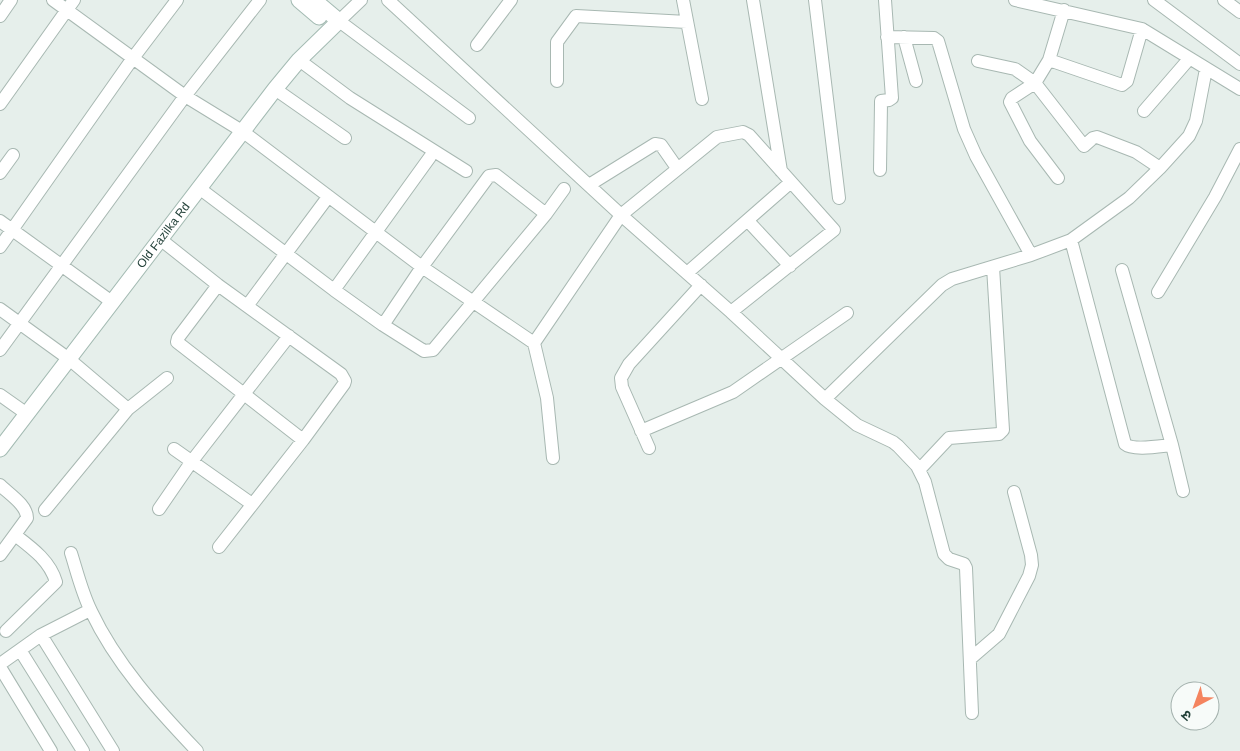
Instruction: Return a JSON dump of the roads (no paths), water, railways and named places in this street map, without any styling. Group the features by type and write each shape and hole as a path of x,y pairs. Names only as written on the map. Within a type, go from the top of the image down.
{"main road":[{"path":"299,0 336,24"},
{"path":"314,0 336,24"},
{"name":"Old Fazilka Rd","path":"0,449 275,89 299,60 336,24"}],"street":[{"path":"0,16 11,0"},
{"path":"53,0 70,5 133,58 185,96 242,131 422,268 534,343 546,398 553,458"},
{"path":"0,247 133,58 177,0"},
{"path":"0,350 185,96 260,0"},
{"path":"362,0 336,24 469,118"},
{"path":"388,0 621,215 688,273 825,399 857,424 892,442 919,470 925,482 944,554 949,559 964,564 966,568 972,713"},
{"path":"477,45 511,0"},
{"path":"683,0 702,99"},
{"path":"753,0 781,171"},
{"path":"815,0 839,198"},
{"path":"880,170 881,101 892,98 885,0"},
{"path":"1015,0 1064,10 1142,30 1240,89"},
{"path":"1154,0 1240,64"},
{"path":"1224,0 1240,12"},
{"path":"0,104 70,5"},
{"path":"1058,178 1030,141 1010,102 1012,98 1035,83 1048,60 1064,10"},
{"path":"557,81 557,42 576,16 687,22"},
{"path":"1048,60 1122,85 1127,81 1142,30"},
{"path":"887,36 934,38 938,41 964,129 976,156 1031,256"},
{"path":"904,37 916,81"},
{"path":"1144,111 1189,59"},
{"path":"299,60 350,98 466,171"},
{"path":"978,61 1016,69 1035,83 1084,146 1097,137 1136,152 1160,168"},
{"path":"825,399 942,285 952,280 1031,256 1071,240 1129,198 1189,136 1193,129 1206,69"},
{"path":"275,89 345,138"},
{"path":"534,343 621,215 717,137 743,132 749,135 834,230 731,312"},
{"path":"589,184 655,144 660,145 677,168"},
{"path":"1158,292 1215,197 1240,149"},
{"path":"0,173 13,155"},
{"path":"334,290 430,157"},
{"path":"383,325 489,176 496,176 546,214"},
{"path":"688,273 791,182"},
{"path":"199,188 383,325 424,351 429,352 546,214 564,189"},
{"path":"247,306 328,197"},
{"path":"0,221 112,302"},
{"path":"748,221 790,266"},
{"path":"160,239 218,285 342,374 345,381 303,440 219,547"},
{"path":"1071,240 1125,444 1128,447 1136,448 1172,445"},
{"path":"919,470 950,438 999,434 1003,430 992,267"},
{"path":"1122,270 1172,445 1183,491"},
{"path":"218,285 178,338 178,342 303,440"},
{"path":"648,448 622,387 621,378 624,371 701,285"},
{"path":"0,309 69,359 128,409"},
{"path":"641,431 733,392 847,313"},
{"path":"159,509 192,461 289,336"},
{"path":"45,510 128,409 167,378"},
{"path":"0,395 27,414"},
{"path":"174,449 252,504"},
{"path":"0,485 24,507 28,515 15,536 0,554"},
{"path":"970,659 1000,634 1029,576 1032,565 1014,492"},
{"path":"6,631 56,582 44,560 31,547 15,536"},
{"path":"71,553 90,610 108,641 152,703 197,751"},
{"path":"51,751 0,666 41,635 90,610"},
{"path":"41,635 113,751"},
{"path":"20,650 83,751"}]}
